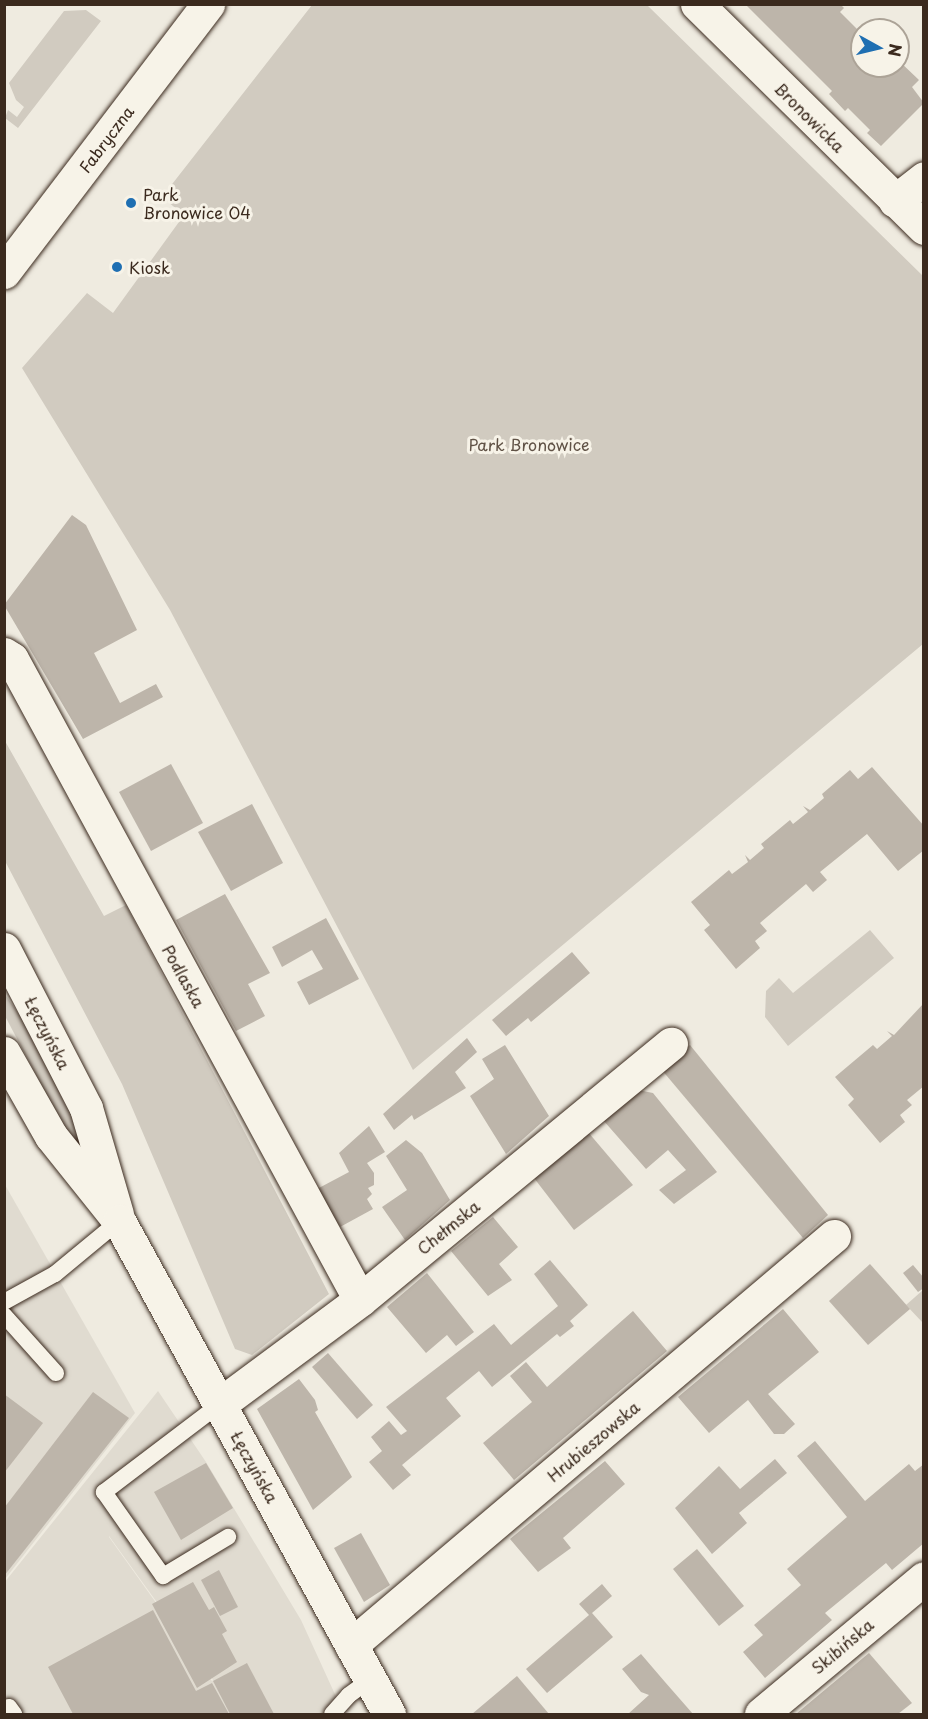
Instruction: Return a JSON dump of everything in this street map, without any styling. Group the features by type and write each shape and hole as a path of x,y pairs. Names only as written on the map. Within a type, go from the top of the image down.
{"street":[{"name":"Fabryczna","path":"4,272 208,4"},
{"name":"Bronowicka","path":"697,4 924,228"},
{"path":"895,201 924,177"},
{"name":"Podlaska","path":"4,654 12,659 360,1300"},
{"name":"Łęczyńska","path":"4,949 86,1108 119,1221"},
{"name":"Chełmska","path":"220,1404 360,1300 671,1044"},
{"name":"Łęczyńska","path":"4,1053 51,1136 119,1221 389,1714"},
{"name":"Hrubieszowska","path":"351,1645 834,1236"},
{"name":"Skibińska","path":"761,1714 924,1578"}],"lane":[{"path":"4,1302 55,1274 119,1221"},
{"path":"4,1315 56,1373"},
{"path":"220,1404 104,1492 163,1576 228,1537"},
{"path":"332,1714 349,1695 370,1680"},
{"path":"4,1711 9,1707 14,1714"}],"shaded area":[{"path":"4,1183 135,1413 5,1579 4,1579"},
{"path":"158,1391 206,1462 301,1620 344,1714 5,1714 4,1583","holes":["109,1536 213,1680 212,1681"]}],"green space":[{"name":"Park Bronowice","path":"312,5 647,5 923,276 923,644 413,1070 170,610 22,368 87,293 113,313 184,215 162,197"},
{"path":"86,10 101,21 18,128 5,118 8,110 17,117 24,107 16,100 9,83 64,11"},
{"path":"5,741 104,916 126,905 329,1294 252,1355 235,1349 122,1084 5,861"},
{"path":"870,930 894,958 788,1046 765,1017 766,991 779,978 793,993"},
{"path":"4,993 33,1034 73,1107 89,1175 5,1016"},
{"path":"923,1290 923,1323 906,1305"}],"building":[{"path":"745,4 840,4 844,8 840,12 850,22 850,78 910,78 910,71 919,80 912,87 924,103 881,146 867,133 870,130 848,108 845,111 829,94 832,91"},
{"path":"72,515 86,525 137,630 94,653 120,703 156,684 163,697 83,739 4,605"},
{"path":"171,764 203,823 151,851 119,792"},
{"path":"872,767 924,826 924,850 898,871 867,834 820,872 827,880 813,892 806,884 760,923 767,931 755,941 760,948 736,969 704,930 710,925 691,902 729,870 732,874 748,862 745,855 750,860 764,848 761,844 790,820 793,824 808,812 803,806 810,810 824,798 822,794 850,770 858,779"},
{"path":"252,804 283,863 231,891 198,832"},
{"path":"225,894 270,973 248,984 265,1016 236,1031 176,920"},
{"path":"326,918 359,979 309,1005 297,982 323,969 312,950 282,967 272,947"},
{"path":"572,952 590,973 531,1022 528,1018 506,1036 492,1020"},
{"path":"924,1003 924,1086 907,1100 912,1105 900,1115 905,1122 880,1143 848,1105 854,1099 835,1077 873,1045 877,1049 892,1036 887,1031 894,1035"},
{"path":"467,1038 477,1052 455,1072 466,1088 414,1120 412,1115 394,1130 383,1114"},
{"path":"505,1045 549,1116 506,1154 470,1096 494,1079 482,1059"},
{"path":"690,1045 828,1215 803,1238 661,1069"},
{"path":"638,1090 653,1093 717,1172 674,1204 659,1190 686,1170 668,1150 646,1169 603,1120"},
{"path":"369,1126 385,1152 367,1163 374,1173 374,1185 368,1188 372,1194 367,1199 373,1209 340,1227 317,1189 349,1172 339,1153"},
{"path":"588,1132 633,1185 574,1230 534,1178"},
{"path":"406,1140 422,1153 450,1200 405,1240 382,1207 407,1190 386,1156"},
{"path":"493,1217 518,1247 499,1264 512,1280 488,1296 451,1251"},
{"path":"550,1260 588,1305 570,1321 574,1326 560,1337 557,1334 492,1387 479,1371 446,1398 461,1416 402,1465 411,1475 393,1490 369,1462 382,1451 371,1437 389,1421 401,1435 407,1431 386,1407 494,1324 511,1345 558,1306 534,1274"},
{"path":"870,1264 910,1309 868,1345 829,1301"},
{"path":"913,1265 924,1278 924,1288 918,1292 903,1273"},
{"path":"427,1273 474,1332 456,1346 447,1335 426,1353 387,1307"},
{"path":"783,1309 819,1352 768,1394 795,1424 784,1434 774,1434 748,1400 709,1433 678,1397"},
{"path":"633,1311 667,1351 514,1480 483,1443 532,1402 510,1376 526,1362 547,1387"},
{"path":"328,1353 373,1405 357,1419 312,1367"},
{"path":"299,1379 315,1400 318,1410 315,1412 352,1477 313,1510 257,1409"},
{"path":"93,1392 129,1418 4,1576 4,1508"},
{"path":"4,1394 43,1423 4,1473"},
{"path":"815,1441 865,1501 909,1464 915,1471 924,1464 924,1543 892,1570 886,1563 825,1613 832,1620 765,1678 743,1652 763,1635 754,1625 801,1585 787,1569 847,1517 797,1456"},
{"path":"775,1459 787,1473 739,1513 747,1523 712,1554 675,1508 719,1466 740,1489"},
{"path":"605,1461 625,1484 563,1538 571,1548 538,1572 510,1539"},
{"path":"206,1463 233,1508 181,1540 154,1492"},
{"path":"361,1533 390,1585 364,1602 334,1548"},
{"path":"697,1549 744,1606 719,1626 673,1569"},
{"path":"219,1570 238,1607 220,1616 201,1580"},
{"path":"193,1582 209,1610 214,1607 227,1631 222,1634 237,1662 197,1688 152,1604"},
{"path":"602,1584 612,1596 592,1613 613,1637 547,1693 526,1669 589,1615 579,1604"},
{"path":"153,1610 196,1691 212,1683 229,1714 73,1714 48,1667"},
{"path":"869,1653 912,1703 898,1714 796,1714"},
{"path":"641,1654 693,1714 628,1714 649,1695 641,1692 622,1669"},
{"path":"247,1663 274,1714 230,1714 213,1681"},
{"path":"517,1676 549,1714 472,1714"}],"place":[{"name":"Park Bronowice 04","path":"131,203"},
{"name":"Kiosk","path":"117,267"}]}
